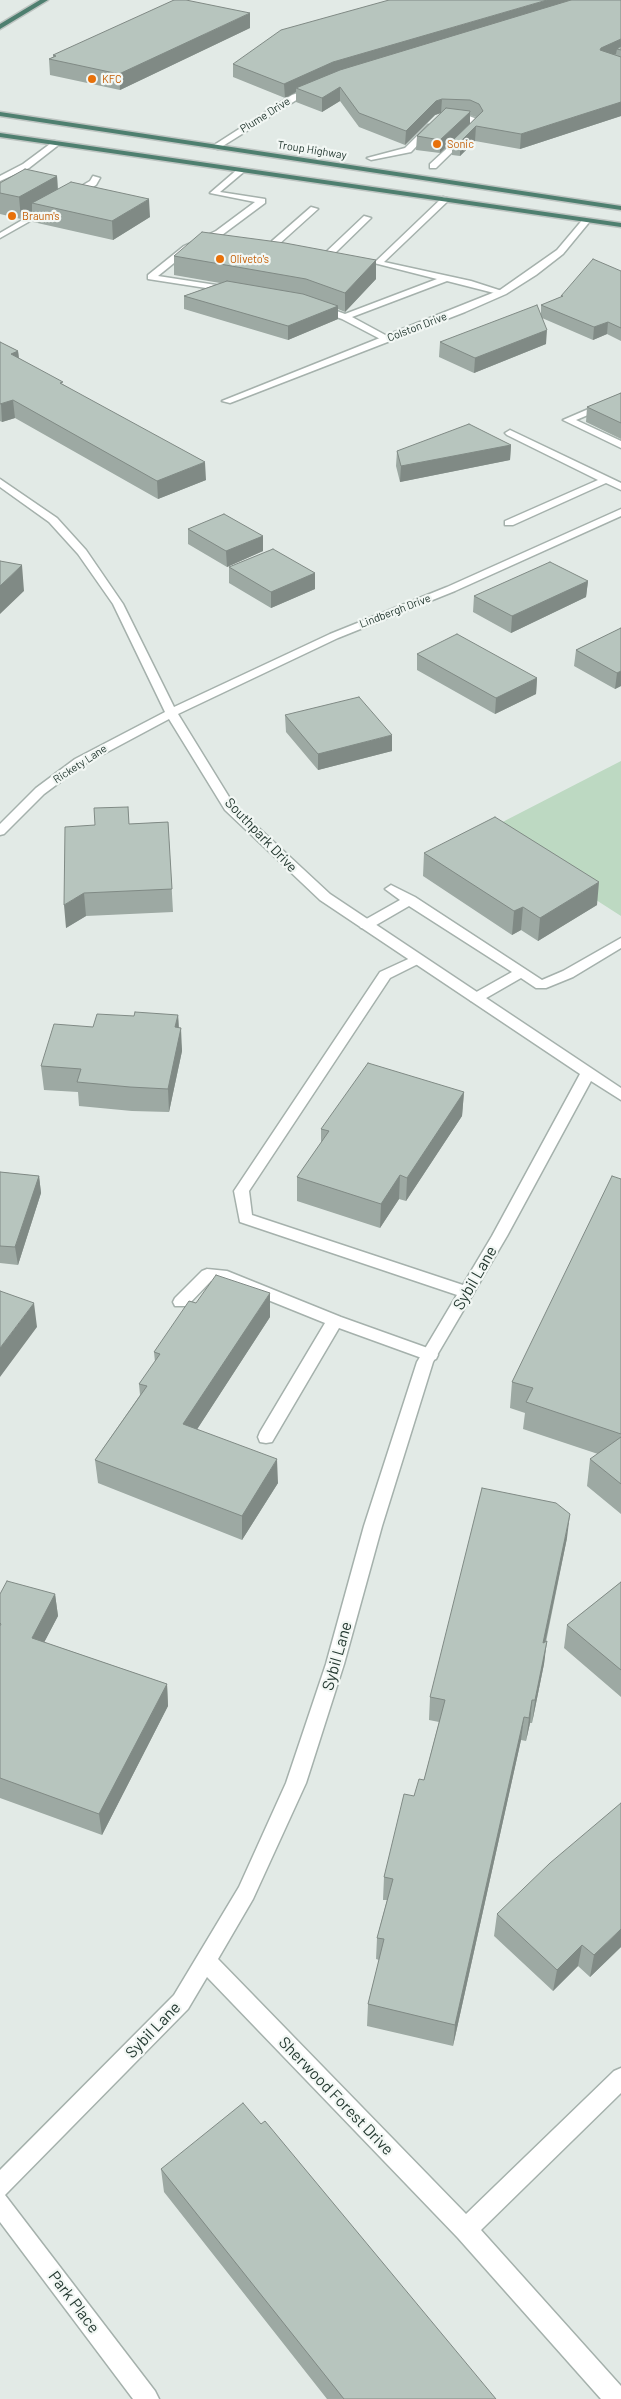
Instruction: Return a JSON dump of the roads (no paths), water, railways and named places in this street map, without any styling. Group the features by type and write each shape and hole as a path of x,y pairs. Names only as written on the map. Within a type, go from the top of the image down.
{"highway":[{"path":"0,27 44,0"},
{"name":"Troup Highway","path":"0,113 621,208"},
{"path":"0,135 621,226"}],"street":[{"name":"Plume Drive","path":"215,147 295,97 319,87"},
{"path":"371,158 408,150 439,119 444,117 460,117 474,121 476,125 433,166"},
{"path":"0,179 26,166 57,143"},
{"path":"242,170 214,193 262,201 219,233 187,248 151,277 242,292"},
{"path":"0,236 93,183 96,178"},
{"path":"446,199 378,263 446,278 499,293"},
{"path":"274,243 314,209"},
{"path":"329,254 367,218"},
{"name":"Colston Drive","path":"227,401 499,293 533,273 560,252 587,220"},
{"path":"345,317 446,278"},
{"path":"314,306 345,317 386,339"},
{"path":"621,398 568,420 621,445"},
{"path":"510,432 621,487"},
{"path":"509,523 605,480"},
{"name":"Southpark Drive","path":"0,482 54,520 82,552 118,604 170,712 229,808 325,898 621,1095"},
{"name":"Lindbergh Drive","path":"170,712 334,636 451,589 621,512"},
{"name":"Rickety Lane","path":"0,831 20,809 65,771 170,712"},
{"path":"391,890 410,900 540,985 568,974 621,942"},
{"path":"366,925 410,900"},
{"path":"417,959 385,975 241,1191 245,1218 466,1292"},
{"path":"476,998 520,973"},
{"name":"Sybil Lane","path":"0,2186 181,2002 246,1894 296,1783 336,1664 392,1461 425,1362 588,1073"},
{"path":"181,1302 207,1275 222,1275 336,1321 430,1355"},
{"path":"266,1437 336,1321"},
{"name":"Sherwood Forest Drive","path":"206,1961 466,2230 617,2399"},
{"path":"466,2230 621,2078"},
{"name":"Park Place","path":"0,2204 148,2399"}],"place":[{"name":"KFC","path":"92,79"},
{"name":"Sonic","path":"437,144"},
{"name":"Braum's","path":"12,216"},
{"name":"Oliveto's","path":"220,259"}]}
